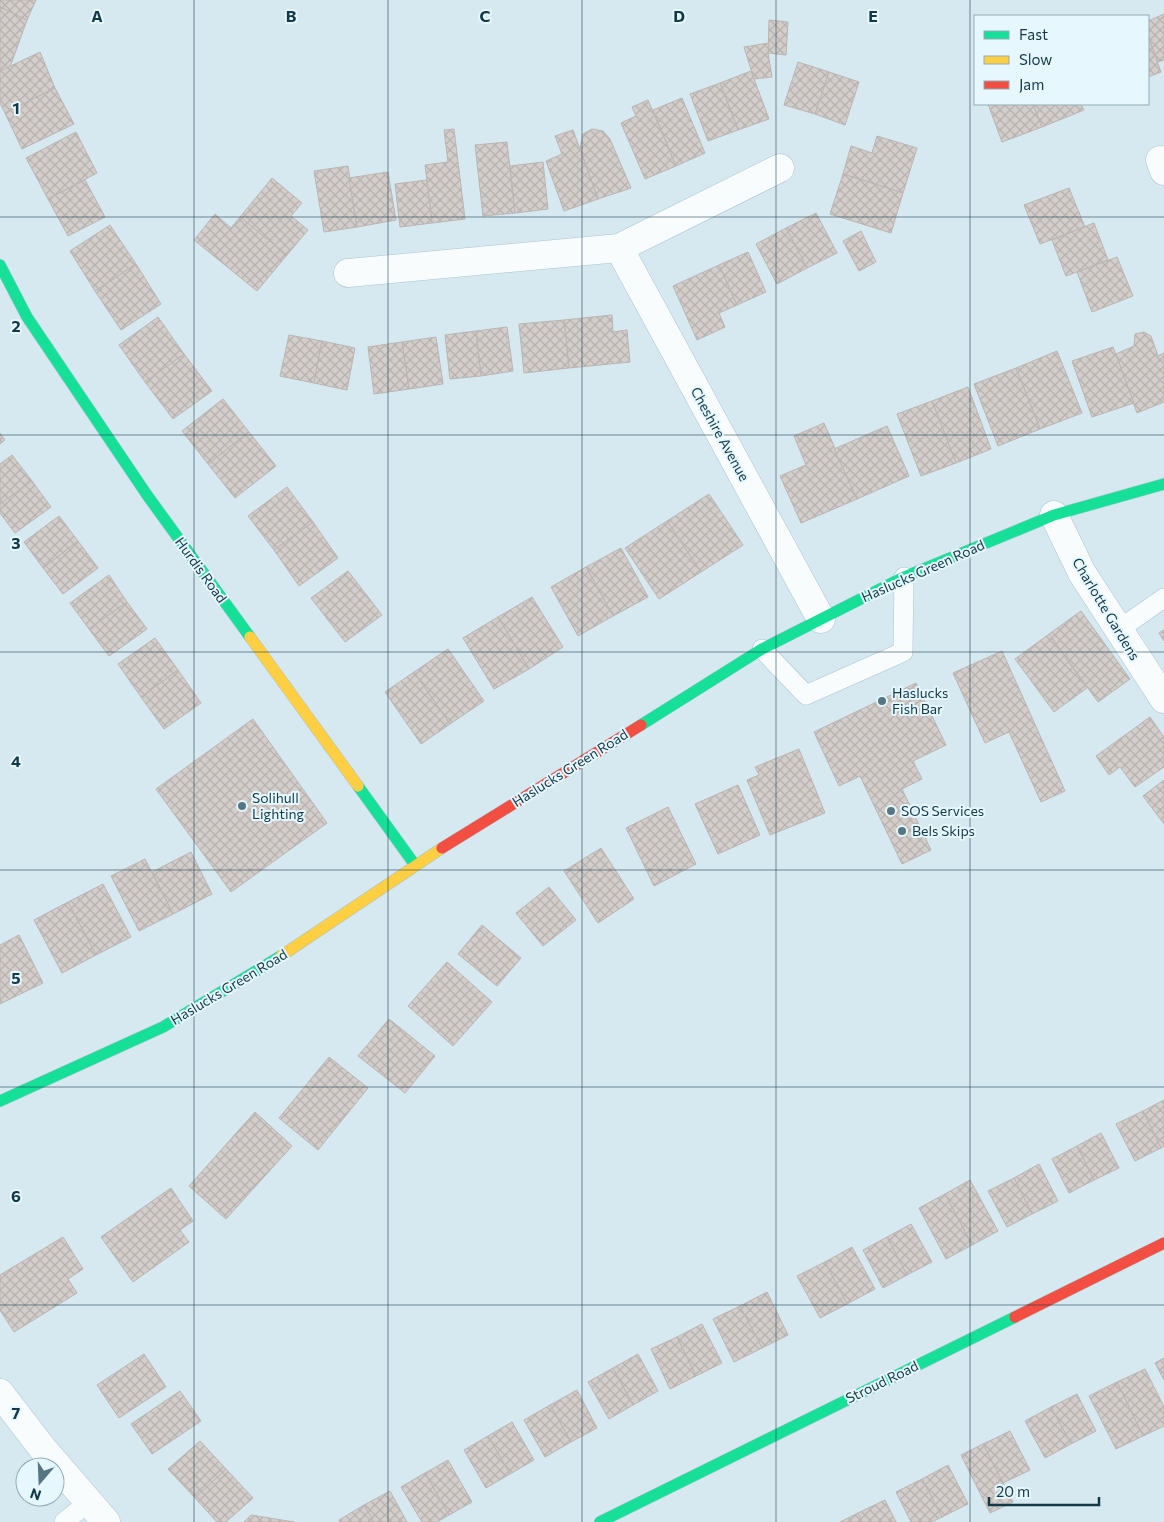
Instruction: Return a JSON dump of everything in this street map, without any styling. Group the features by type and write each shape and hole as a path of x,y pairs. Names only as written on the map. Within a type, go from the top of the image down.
{"street":[{"path":"348,273 619,248 780,168"},
{"name":"Cheshire Avenue","path":"619,248 821,619"},
{"name":"Hurdis Road","path":"0,265 27,317 147,495 415,865"},
{"name":"Haslucks Green Road","path":"0,1101 162,1027 275,960 415,865 762,649 904,577 1054,515 1164,484"},
{"name":"Charlotte Gardens","path":"1054,515 1082,573 1164,699"},
{"name":"Stroud Road","path":"600,1522 1164,1243"},
{"path":"0,1393 43,1449 106,1522"}],"lane":[{"path":"762,649 806,695 903,652 904,577"},
{"path":"1118,630 1164,598"},
{"path":"64,1522 89,1502"}],"building":[{"path":"0,0 36,0 27,20 0,7"},
{"path":"0,7 27,20 10,67 0,71"},
{"path":"1164,14 1164,60 1158,62 1149,39 1149,21"},
{"path":"769,20 788,22 786,55 768,53"},
{"path":"1149,39 1161,72 1149,77"},
{"path":"769,43 768,53 772,77 754,79 744,47"},
{"path":"40,52 55,88 5,113 0,103 0,71"},
{"path":"798,62 829,72 815,114 784,105"},
{"path":"751,71 769,119 738,130 720,83"},
{"path":"829,72 859,82 845,125 815,114"},
{"path":"720,83 738,130 708,141 690,94"},
{"path":"55,88 74,124 22,149 5,113"},
{"path":"682,98 705,153 676,166 653,110"},
{"path":"648,100 676,166 645,179 621,123 636,116 632,107"},
{"path":"988,105 1033,105 1042,127 1002,142"},
{"path":"1033,105 1082,105 1084,110 1042,127"},
{"path":"454,129 465,219 432,223 425,165 448,162 444,130"},
{"path":"592,129 603,131 610,139 631,188 598,199 580,149 583,134"},
{"path":"573,130 598,199 564,211 546,161 562,154 555,136"},
{"path":"76,132 97,173 48,199 26,158"},
{"path":"877,136 917,148 903,193 843,174 851,146 872,153"},
{"path":"507,142 515,213 483,216 475,145"},
{"path":"543,162 548,209 515,213 510,166"},
{"path":"348,166 357,227 324,232 314,171"},
{"path":"388,172 396,220 357,227 349,178"},
{"path":"843,174 903,193 891,233 830,214"},
{"path":"272,178 302,203 291,216 308,230 287,255 240,217"},
{"path":"85,180 105,217 68,236 48,199"},
{"path":"427,180 432,223 400,227 395,184"},
{"path":"1069,188 1085,227 1040,244 1024,205"},
{"path":"816,213 837,253 807,268 786,228"},
{"path":"215,214 231,228 240,217 287,255 257,291 194,240"},
{"path":"1094,223 1108,260 1066,276 1052,240"},
{"path":"110,225 136,264 95,291 70,251"},
{"path":"786,228 807,268 777,284 756,244"},
{"path":"861,231 876,262 859,271 843,241"},
{"path":"748,252 766,292 737,305 719,265"},
{"path":"1117,257 1133,296 1092,312 1077,272"},
{"path":"136,264 161,304 121,330 95,291"},
{"path":"719,265 737,305 719,313 725,327 697,340 673,286"},
{"path":"612,315 613,332 627,330 630,362 569,368 564,320"},
{"path":"158,317 184,354 145,382 119,345"},
{"path":"564,320 569,368 524,373 519,324"},
{"path":"507,327 513,371 481,376 476,331"},
{"path":"476,331 481,376 450,379 445,335"},
{"path":"1144,332 1151,336 1158,356 1164,353 1164,402 1137,413 1116,354 1134,346 1135,334"},
{"path":"289,335 322,341 314,383 280,376"},
{"path":"436,337 443,384 409,389 402,342"},
{"path":"322,341 355,348 347,390 314,383"},
{"path":"402,342 409,389 374,394 368,347"},
{"path":"1113,347 1134,403 1092,417 1072,361"},
{"path":"1057,351 1082,413 1040,429 1016,368"},
{"path":"184,354 212,391 173,419 145,382"},
{"path":"1016,368 1040,429 998,446 974,384"},
{"path":"968,387 991,449 956,463 932,401"},
{"path":"223,399 249,432 208,464 182,431"},
{"path":"932,401 956,463 921,476 897,414"},
{"path":"824,423 857,499 801,523 780,476 806,465 794,436"},
{"path":"887,426 909,476 857,499 834,449"},
{"path":"249,432 276,466 235,498 208,464"},
{"path":"0,433 5,440 0,444"},
{"path":"12,455 32,481 0,504 0,464"},
{"path":"32,481 51,507 15,533 0,513 0,504"},
{"path":"287,487 313,522 274,550 248,516"},
{"path":"709,494 743,545 701,572 667,521"},
{"path":"59,516 78,541 43,568 24,542"},
{"path":"667,521 701,572 659,599 625,548"},
{"path":"313,522 338,558 299,586 274,550"},
{"path":"78,541 98,568 63,594 43,568"},
{"path":"621,548 648,597 613,616 586,567"},
{"path":"586,567 613,616 578,636 551,587"},
{"path":"348,571 382,615 345,642 311,598"},
{"path":"109,575 127,602 89,629 70,603"},
{"path":"532,597 563,647 529,669 498,617"},
{"path":"127,602 147,629 109,656 89,629"},
{"path":"1081,611 1130,679 1098,702 1049,634"},
{"path":"498,617 529,669 494,689 463,638"},
{"path":"1164,630 1164,641 1159,633"},
{"path":"1049,634 1087,688 1054,712 1015,659"},
{"path":"155,638 178,670 141,697 118,664"},
{"path":"448,649 484,701 450,724 414,672"},
{"path":"1002,651 1065,791 1041,802 1009,732 985,743 953,673"},
{"path":"178,670 201,703 164,729 141,697"},
{"path":"414,672 450,724 421,744 385,692"},
{"path":"916,683 946,745 913,761 922,779 902,789 931,850 902,864 860,776 839,786 814,732"},
{"path":"1150,717 1164,737 1164,767 1135,787 1120,767 1109,775 1096,756"},
{"name":"Solihull Lighting","path":"253,719 327,823 231,892 156,789"},
{"path":"799,749 825,813 770,835 747,780 759,775 755,767"},
{"path":"1164,780 1164,824 1143,796"},
{"path":"738,785 760,835 718,854 695,804"},
{"path":"668,807 696,864 654,886 626,828"},
{"path":"601,848 634,899 598,923 564,871"},
{"path":"191,852 212,894 173,914 152,872"},
{"path":"145,859 173,914 139,931 111,876"},
{"path":"103,884 131,937 96,955 68,902"},
{"path":"549,887 576,920 543,946 516,913"},
{"path":"68,902 96,955 62,973 34,920"},
{"path":"482,925 521,958 497,986 458,954"},
{"path":"19,935 43,983 0,1004 0,945"},
{"path":"447,962 492,1002 453,1046 408,1006"},
{"path":"389,1019 435,1056 405,1093 358,1056"},
{"path":"329,1057 368,1088 318,1150 279,1118"},
{"path":"1164,1100 1164,1146 1161,1148 1143,1111"},
{"path":"1143,1111 1161,1148 1135,1161 1116,1124"},
{"path":"255,1112 292,1146 226,1219 189,1186"},
{"path":"1101,1133 1119,1168 1094,1180 1077,1146"},
{"path":"1077,1146 1094,1180 1069,1193 1052,1159"},
{"path":"1039,1164 1058,1201 1032,1214 1014,1178"},
{"path":"1014,1178 1032,1214 1007,1227 988,1191"},
{"path":"970,1180 998,1231 972,1245 945,1194"},
{"path":"171,1188 193,1221 180,1230 189,1242 133,1282 101,1237"},
{"path":"945,1194 972,1245 946,1259 919,1208"},
{"path":"911,1224 932,1262 907,1275 887,1237"},
{"path":"63,1237 83,1269 68,1279 77,1293 14,1332 0,1310 0,1275"},
{"path":"887,1237 907,1275 883,1288 863,1250"},
{"path":"852,1247 875,1289 847,1304 825,1262"},
{"path":"825,1262 847,1304 820,1318 797,1276"},
{"path":"767,1292 788,1335 762,1348 740,1306"},
{"path":"740,1306 762,1348 734,1362 713,1319"},
{"path":"702,1324 722,1363 696,1376 677,1337"},
{"path":"677,1337 696,1376 670,1389 651,1349"},
{"path":"144,1354 166,1387 119,1418 97,1385"},
{"path":"638,1354 658,1391 633,1405 613,1368"},
{"path":"1164,1358 1164,1380 1155,1363"},
{"path":"613,1368 633,1405 609,1419 588,1382"},
{"path":"1145,1369 1164,1407 1164,1426 1143,1436 1117,1382"},
{"path":"1117,1382 1143,1436 1116,1449 1089,1396"},
{"path":"577,1390 597,1428 571,1442 550,1405"},
{"path":"180,1391 201,1421 152,1454 131,1424"},
{"path":"1077,1394 1096,1431 1071,1444 1051,1407"},
{"path":"550,1405 571,1442 545,1457 524,1420"},
{"path":"1051,1407 1071,1444 1045,1458 1025,1421"},
{"path":"512,1422 534,1460 510,1474 488,1436"},
{"path":"1010,1431 1030,1470 1003,1483 983,1444"},
{"path":"488,1436 510,1474 486,1488 464,1450"},
{"path":"200,1441 226,1469 195,1498 168,1469"},
{"path":"983,1444 1013,1502 990,1513 961,1455"},
{"path":"448,1460 472,1502 449,1515 425,1473"},
{"path":"948,1465 968,1504 942,1517 922,1479"},
{"path":"226,1469 253,1498 226,1522 217,1522 195,1498"},
{"path":"425,1473 449,1515 437,1522 422,1522 401,1487"},
{"path":"922,1479 942,1517 932,1522 911,1522 896,1492"},
{"path":"390,1491 407,1522 374,1522 364,1505"},
{"path":"885,1500 896,1522 862,1522 858,1513"},
{"path":"364,1505 374,1522 340,1522 339,1520"},
{"path":"858,1513 862,1522 840,1522"},
{"path":"251,1515 294,1522 244,1522"}],"traffic: fast":[{"path":"0,265 27,317 147,495 250,637"},
{"path":"641,725 762,649 904,577 1054,515 1164,484"},
{"path":"358,786 415,865"},
{"path":"0,1101 163,1027 281,956"},
{"path":"600,1522 1015,1317"}],"traffic: slow":[{"path":"250,637 358,786"},
{"path":"281,956 442,848"}],"traffic: jam":[{"path":"442,848 641,725"},
{"path":"1015,1317 1164,1243"}],"place":[{"name":"Haslucks Fish Bar","path":"882,701"},
{"name":"Solihull Lighting","path":"242,806"},
{"name":"SOS Services","path":"891,811"},
{"name":"Bels Skips","path":"902,831"}]}
